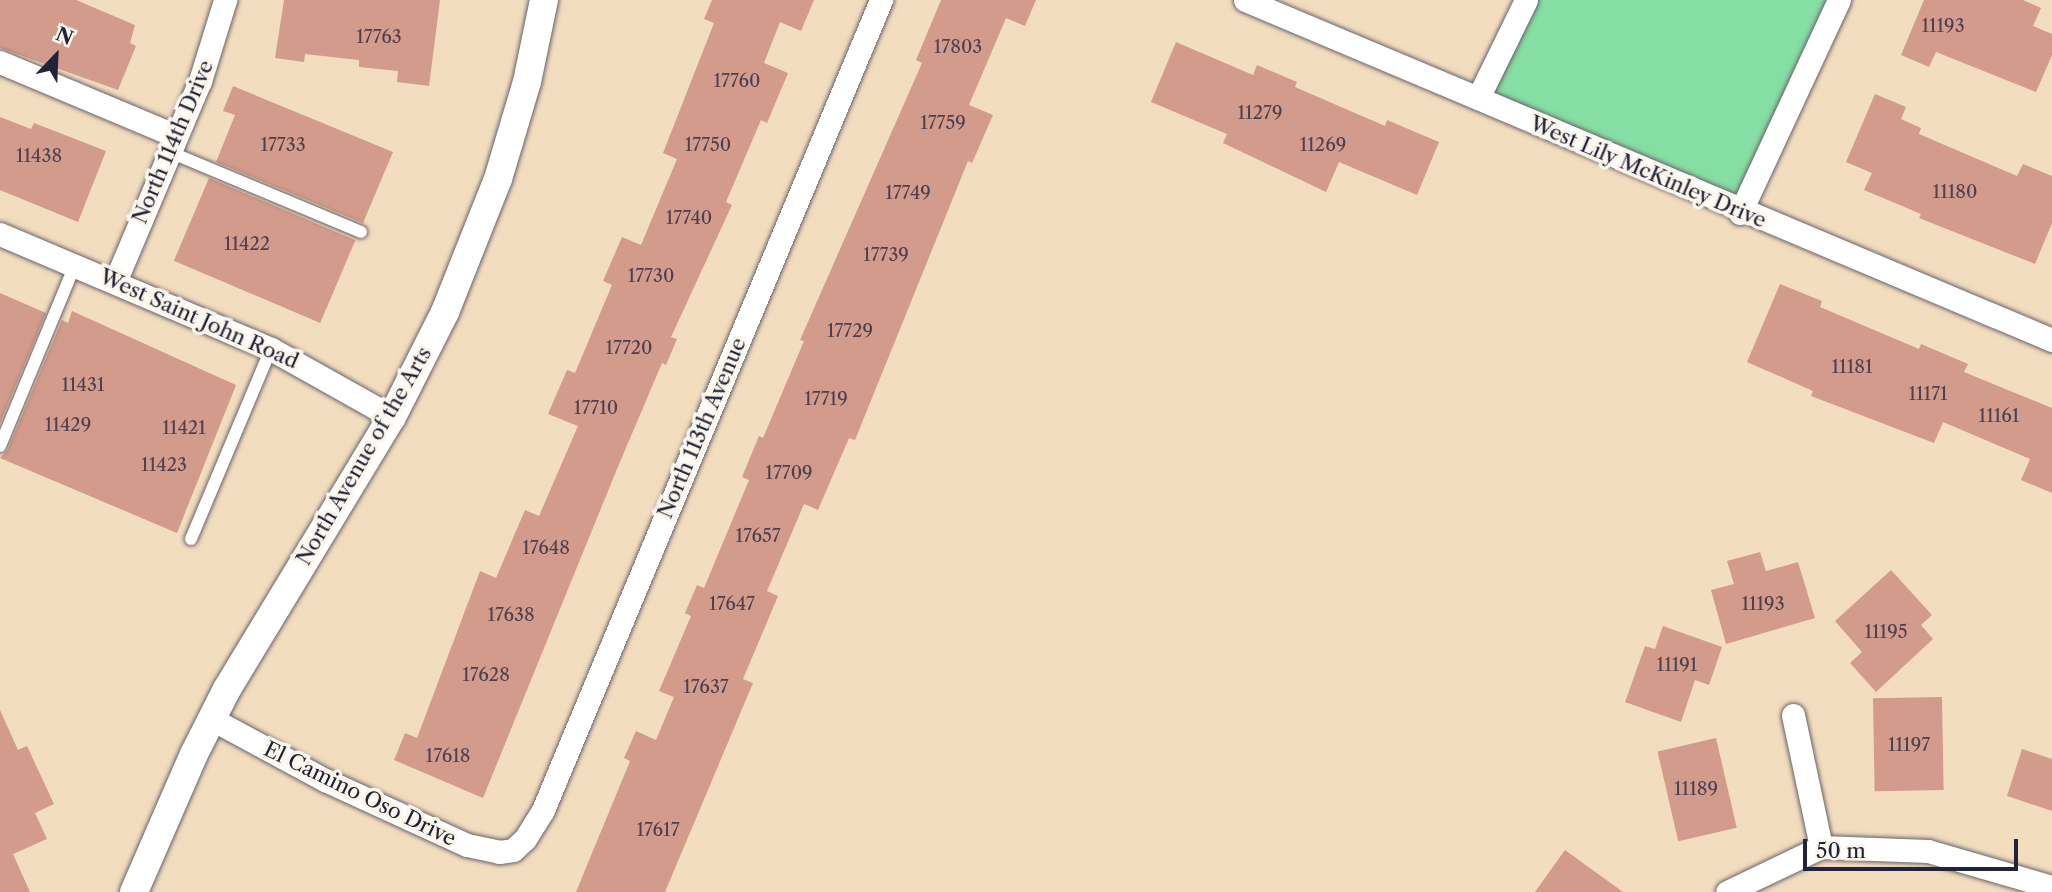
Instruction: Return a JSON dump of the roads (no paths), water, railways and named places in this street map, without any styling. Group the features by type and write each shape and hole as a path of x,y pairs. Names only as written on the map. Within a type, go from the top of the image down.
{"street":[{"name":"North 114th Drive","path":"115,282 211,51 225,0"},
{"name":"North Avenue of the Arts","path":"134,892 212,719 392,417 445,312 498,179 544,0"},
{"name":"North 113th Avenue","path":"513,850 525,839 543,810 881,0"},
{"name":"West Lily McKinley Drive","path":"1245,0 1740,212 2052,340"},
{"path":"1478,98 1526,0"},
{"path":"1740,212 1839,0"},
{"path":"0,62 173,144"},
{"name":"West Saint John Road","path":"0,234 271,349 392,417"},
{"path":"1793,715 1821,847"},
{"name":"El Camino Oso Drive","path":"212,719 402,818 482,850 513,850"},
{"path":"1727,892 1821,847 1928,851 2052,887"}],"lane":[{"path":"173,144 361,232"},
{"path":"0,446 75,265"},
{"path":"191,539 271,349"}]}
